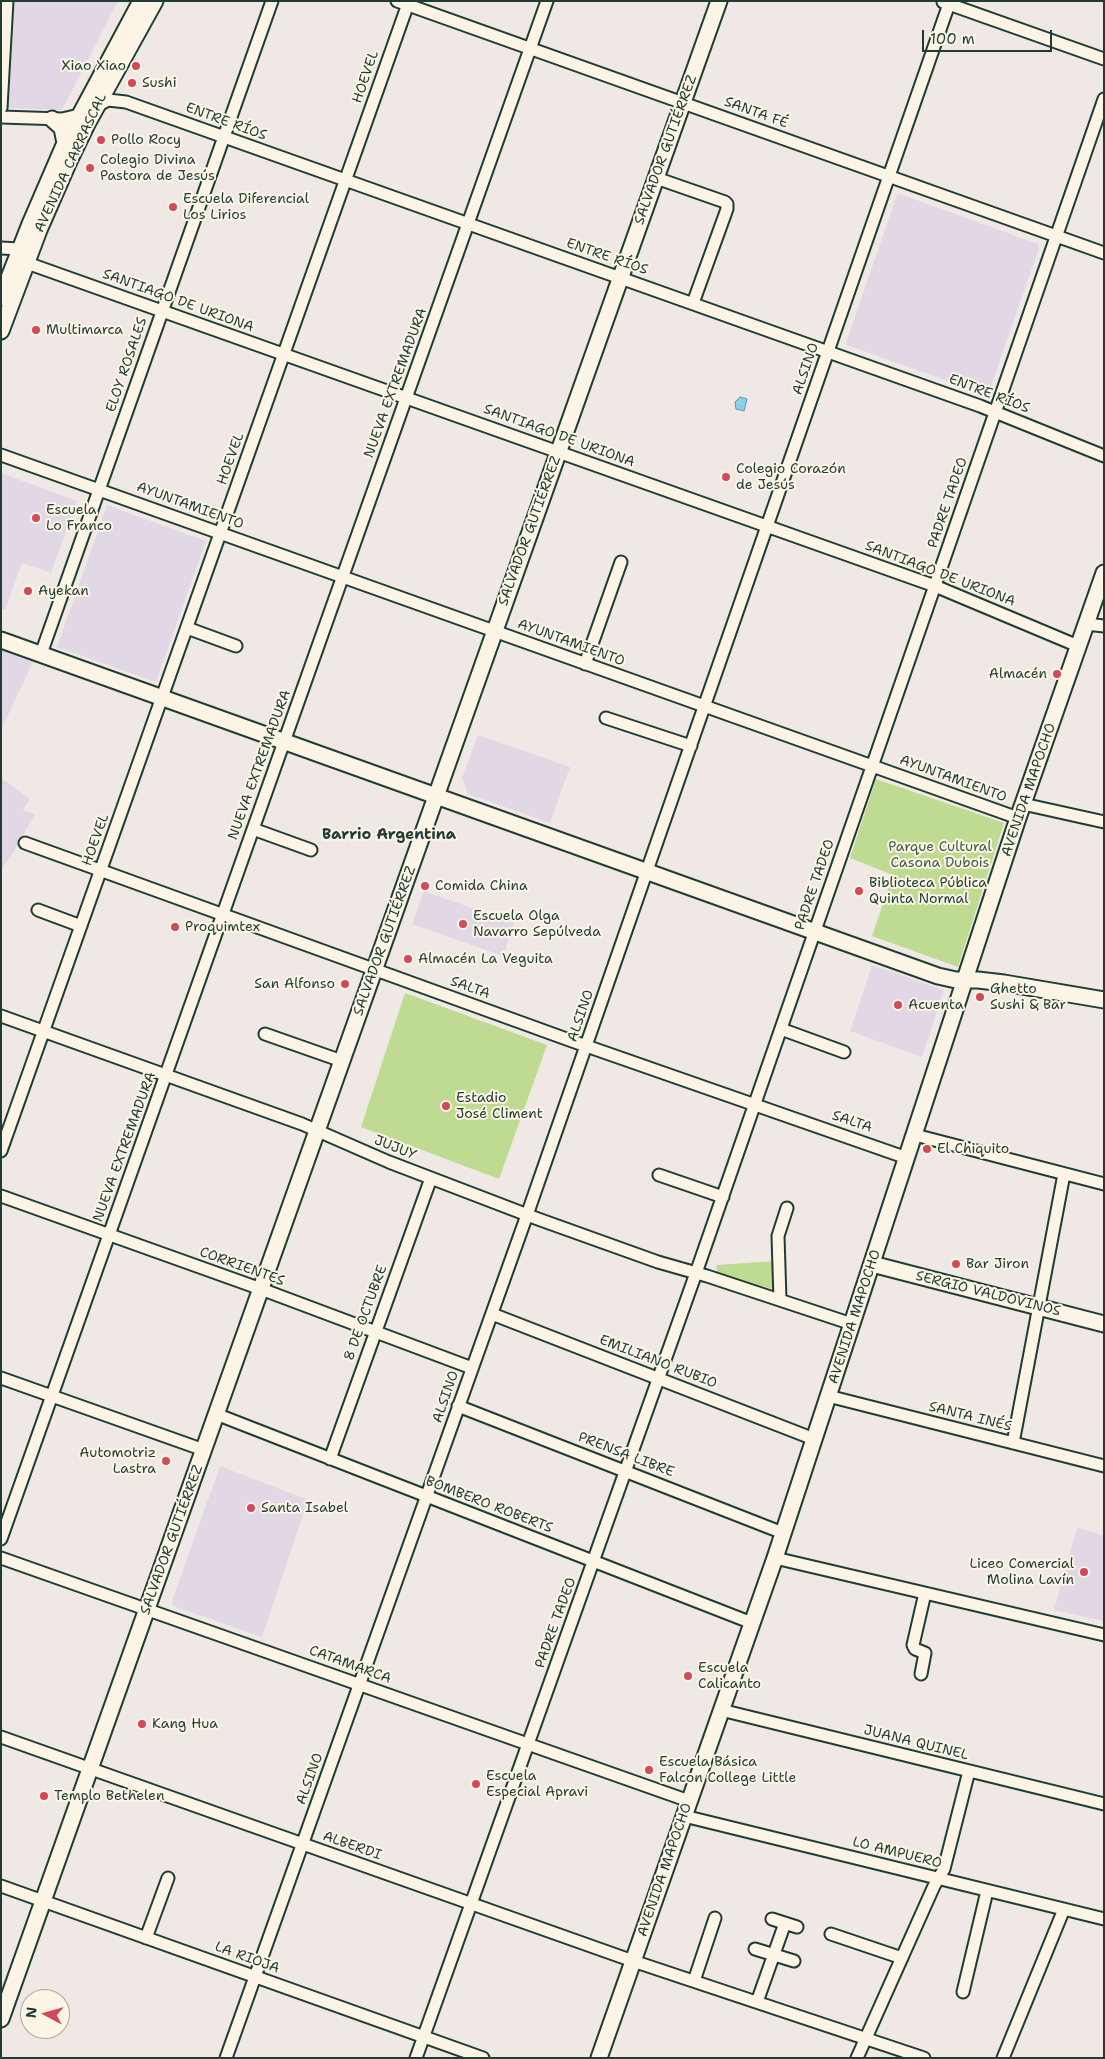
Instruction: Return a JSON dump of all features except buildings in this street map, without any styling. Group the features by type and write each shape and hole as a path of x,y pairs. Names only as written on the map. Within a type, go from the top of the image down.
{"main road":[{"name":"AVENIDA CARRASCAL","path":"1,298 65,143 140,1"},
{"name":"AVENIDA CARRASCAL","path":"1,332 70,159 155,1"},
{"name":"SALVADOR GUTIÉRREZ","path":"1,2019 719,1"},
{"path":"52,119 62,128 65,143"},
{"name":"AVENIDA MAPOCHO","path":"599,2058 775,1558 1021,811 1104,573"},
{"path":"1,640 938,976 956,980 966,979 1026,986 1104,1000"},
{"name":"SERGIO VALDOVINOS","path":"872,1264 1104,1324"}],"street":[{"path":"1,108 3,45 7,1"},
{"name":"ELOY ROSALES","path":"41,654 272,1"},
{"name":"NUEVA EXTREMADURA","path":"1,1539 547,1"},
{"name":"SANTA FÉ","path":"405,2 530,49 1104,253"},
{"name":"HOEVEL","path":"1,1150 346,181 405,2"},
{"path":"947,2 1104,59"},
{"name":"ALSINO","path":"226,2058 527,1215 768,526 947,2"},
{"name":"ENTRE RÍOS","path":"98,104 113,100 126,102 828,351 996,412 1104,456"},
{"name":"PADRE TADEO","path":"416,2058 723,1198 1104,100"},
{"path":"1,117 62,119 79,114 98,104"},
{"path":"656,178 725,202 728,206 693,303"},
{"path":"1,248 20,249"},
{"name":"SANTIAGO DE URIONA","path":"27,263 935,586 1078,646"},
{"name":"AYUNTAMIENTO","path":"1,455 872,766 1021,811 1104,822"},
{"path":"585,664 621,562"},
{"path":"1086,624 1104,626"},
{"path":"187,628 236,646"},
{"path":"606,718 691,746"},
{"path":"253,829 311,850"},
{"name":"SALTA","path":"25,843 586,1045 907,1158"},
{"path":"38,910 81,926"},
{"name":"JUJUY","path":"1,1016 302,1124 431,1178 527,1215 658,1262 852,1324"},
{"path":"781,1029 844,1052"},
{"path":"265,1034 342,1061"},
{"path":"915,1135 1104,1184"},
{"path":"1014,1443 1064,1174"},
{"path":"659,1175 723,1198"},
{"name":"8 DE OCTUBRE","path":"330,1458 431,1178"},
{"name":"CORRIENTES","path":"1,1196 261,1289 472,1368"},
{"path":"780,1300 778,1236 787,1208"},
{"name":"EMILIANO RUBIO","path":"492,1314 814,1438"},
{"path":"1,1378 204,1450"},
{"name":"SANTA INÉS","path":"828,1396 1104,1466"},
{"name":"PRENSA LIBRE","path":"458,1406 783,1533"},
{"name":"BOMBERO ROBERTS","path":"216,1414 752,1623"},
{"name":"CATAMARCA","path":"1,1558 528,1744 687,1808"},
{"path":"775,1558 1104,1635"},
{"path":"921,1674 925,1654 915,1649 914,1645 925,1593"},
{"name":"JUANA QUINEL","path":"721,1710 1104,1804"},
{"name":"ALBERDI","path":"1,1737 633,1961 924,2058"},
{"path":"858,2058 938,1878 944,1869 969,1771"},
{"name":"LO AMPUERO","path":"687,1808 938,1878 1104,1919"},
{"path":"146,1938 168,1878"},
{"name":"LA RIOJA","path":"1,1886 483,2058"},
{"path":"963,1992 987,1890"},
{"path":"1003,2058 1064,1909"},
{"path":"694,1981 715,1918"},
{"path":"757,2002 774,1955 791,1925 772,1919"},
{"path":"831,1934 902,1958"},
{"path":"755,1949 794,1961"}],"shaded area":[{"path":"14,1 118,1 62,110 8,108"},
{"path":"900,194 1038,244 1039,248 989,392 984,394 847,345 846,343 897,195"},
{"name":"Escuela Lo Franco","path":"1,473 77,501 51,573 22,563 5,610 1,609"},
{"path":"107,505 206,541 156,682 57,647"},
{"path":"1,650 33,662 1,730"},
{"path":"478,735 570,767 550,823 468,794 462,778"},
{"path":"1,778 30,799 23,810 35,814 1,870"},
{"name":"Escuela Olga Navarro Sepúlveda","path":"424,891 514,923 503,956 412,924"},
{"name":"Acuenta","path":"872,965 944,990 922,1057 850,1031"},
{"path":"220,1466 308,1500 262,1637 173,1606 172,1601"},
{"name":"Liceo Comercial Molina Lavín","path":"1077,1528 1104,1535 1104,1621 1054,1610"}],"green space":[{"name":"Parque Cultural Casona Dubois","path":"876,779 1004,823 958,967 872,936 893,875 850,858"},
{"name":"Estadio José Climent","path":"405,993 547,1045 499,1179 361,1127"},
{"path":"775,1261 776,1290 716,1274 717,1265"}],"water":[{"path":"740,397 747,399 744,411 736,409 735,402"}],"place":[{"name":"Xiao Xiao","path":"136,66"},
{"name":"Sushi","path":"132,83"},
{"name":"Pollo Rocy","path":"101,140"},
{"name":"Colegio Divina Pastora de Jesús","path":"90,168"},
{"name":"Escuela Diferencial Los Lirios","path":"173,207"},
{"name":"Multimarca","path":"36,330"},
{"name":"Colegio Corazón de Jesús","path":"726,477"},
{"name":"Escuela Lo Franco","path":"36,518"},
{"name":"Ayekan","path":"28,591"},
{"name":"Almacén","path":"1057,674"},
{"name":"Comida China","path":"425,886"},
{"name":"Biblioteca Pública Quinta Normal","path":"859,891"},
{"name":"Escuela Olga Navarro Sepúlveda","path":"463,924"},
{"name":"Proquimtex","path":"175,927"},
{"name":"Almacén La Veguita","path":"408,959"},
{"name":"San Alfonso","path":"345,984"},
{"name":"Ghetto Sushi & Bar","path":"980,997"},
{"name":"Acuenta","path":"898,1005"},
{"name":"Estadio José Climent","path":"446,1106"},
{"name":"El Chiquito","path":"927,1149"},
{"name":"Bar Jiron","path":"956,1264"},
{"name":"Automotriz Lastra","path":"166,1461"},
{"name":"Santa Isabel","path":"251,1508"},
{"name":"Liceo Comercial Molina Lavín","path":"1084,1572"},
{"name":"Escuela Calicanto","path":"688,1676"},
{"name":"Kang Hua","path":"142,1724"},
{"name":"Escuela Básica Falcon College Little","path":"649,1770"},
{"name":"Escuela Especial Apravi","path":"476,1784"},
{"name":"Templo Bethelen","path":"44,1796"}],"district":[{"name":"Barrio Argentina","path":"389,835"}]}
